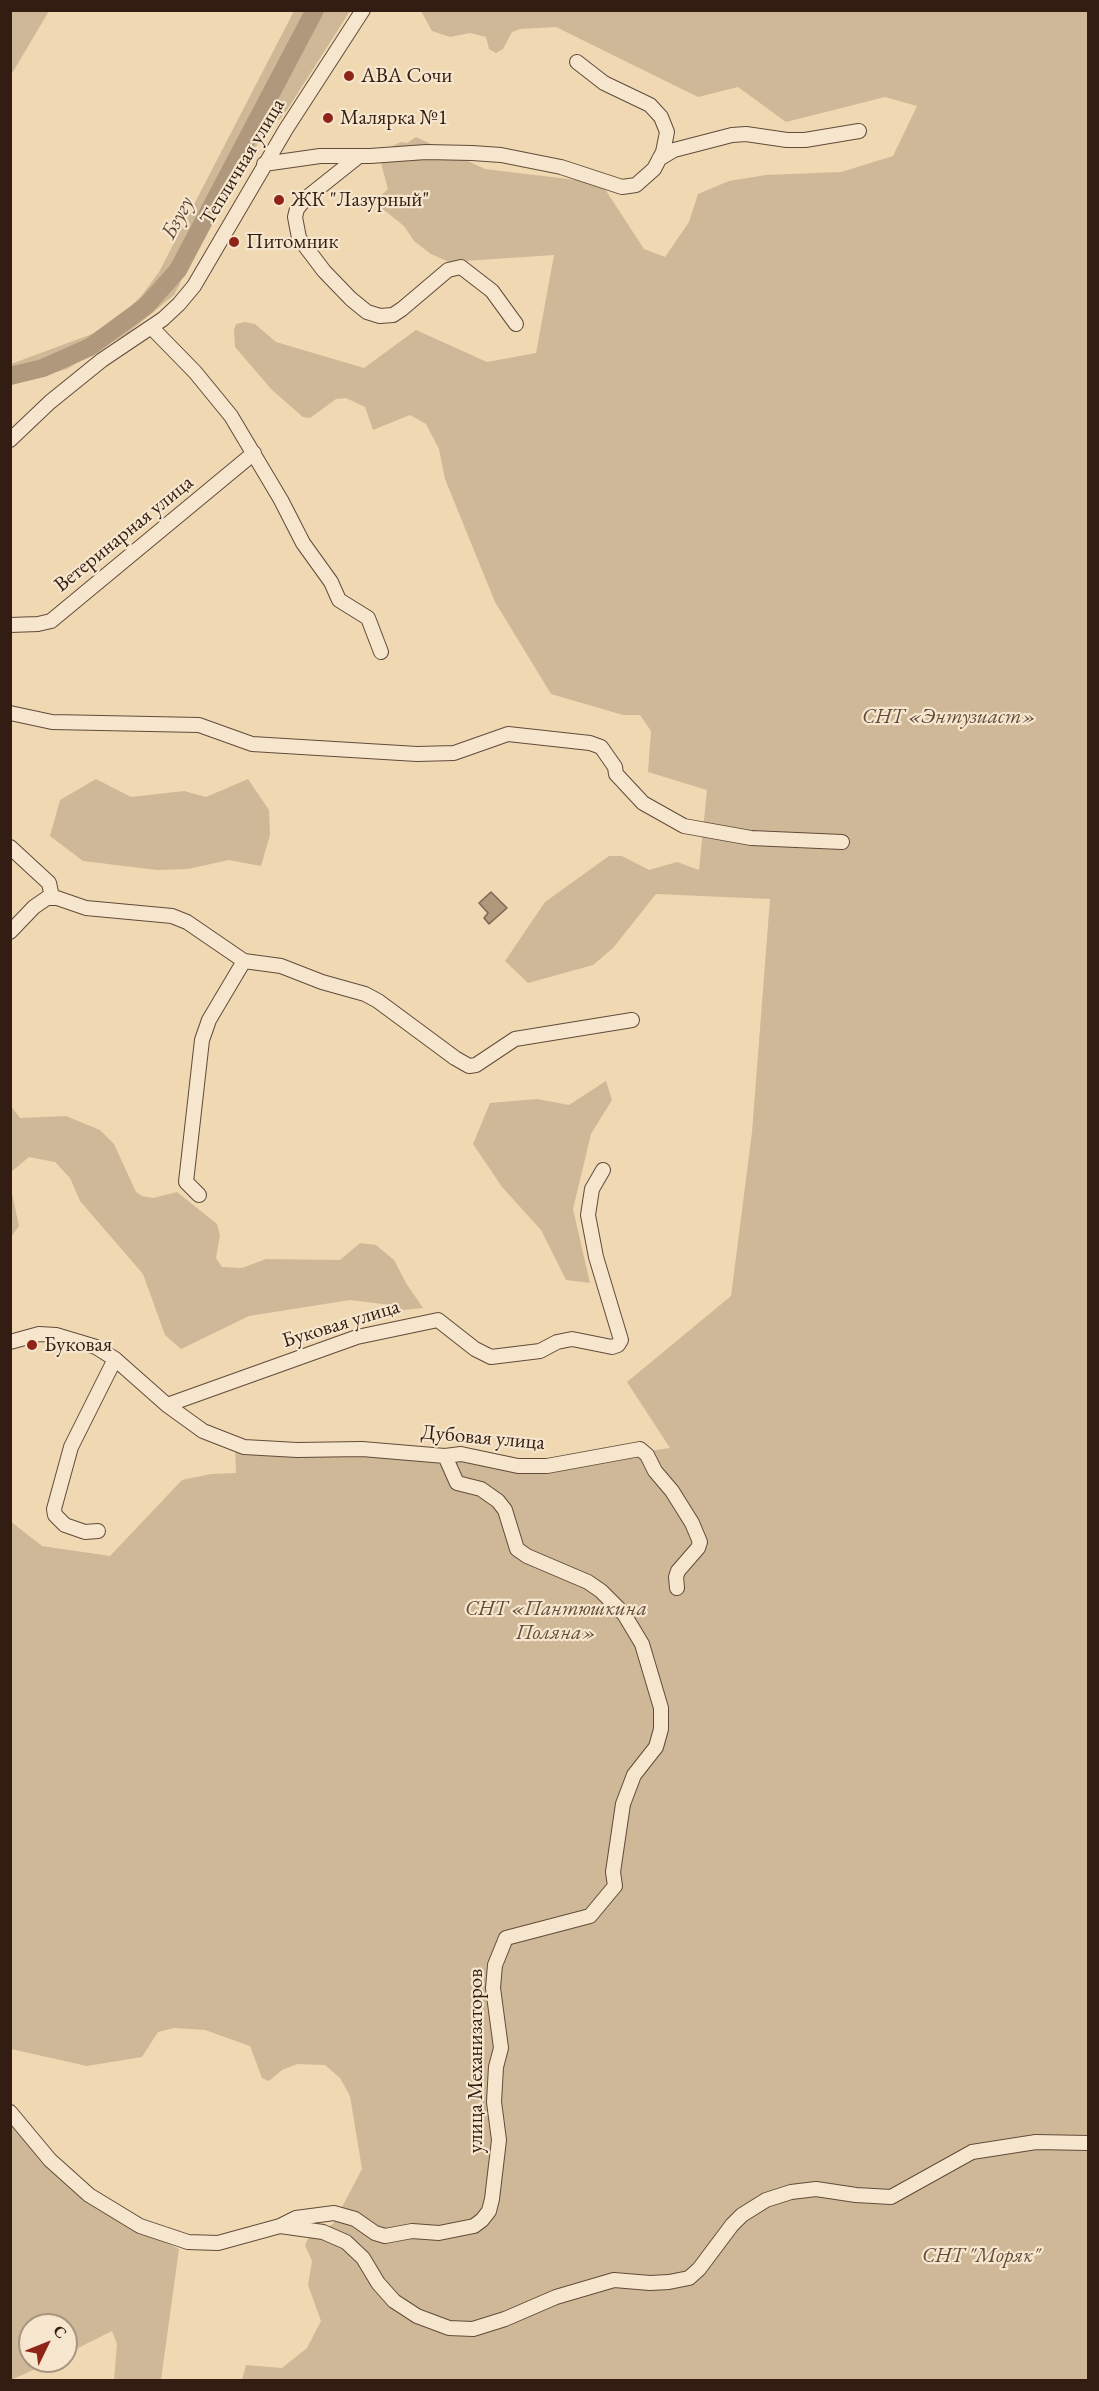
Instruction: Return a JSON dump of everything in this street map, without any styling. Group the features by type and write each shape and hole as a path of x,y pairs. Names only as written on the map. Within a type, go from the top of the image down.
{"street":[{"name":"Тепличная улица","path":"10,440 50,402 93,367 151,327 179,304 194,286 264,164 363,10"},
{"path":"264,164 320,156 426,152 501,155 561,167 622,187 636,184 654,170 659,159 667,132 661,117 650,105 604,83 577,62"},
{"path":"659,159 674,150 732,135 746,134 787,140 805,140 859,131"},
{"path":"359,156 305,199 297,209 295,217 298,238 324,271 367,312 380,316 393,315 448,270 462,267 492,291 516,324"},
{"path":"151,327 202,381 231,416 303,543 339,600 368,618 381,652"},
{"name":"Ветеринарная улица","path":"10,625 51,621 254,453"},
{"path":"10,713 52,722 185,723 200,725 252,744 417,754 454,753 508,734 590,743 601,747 615,767 616,774 643,802 684,826 751,838 842,842"},
{"path":"10,846 49,883 52,897"},
{"path":"10,932 41,901 52,897 86,908 172,916 187,922 244,961 281,966 322,982 365,994 469,1066 476,1065 515,1039 632,1020"},
{"path":"199,1194 186,1182 202,1040 209,1020 244,961"},
{"name":"Буковая улица","path":"167,1405 357,1336 438,1320 475,1349 491,1357 540,1351 557,1342 572,1339 612,1347 618,1345 621,1340 596,1257 588,1215 592,1189 603,1170"},
{"path":"10,1342 39,1334 56,1335 83,1342 115,1359 167,1405"},
{"path":"98,1531 85,1532 65,1525 55,1515 54,1509 71,1447 115,1359"},
{"name":"Дубовая улица","path":"167,1405 203,1431 244,1447 297,1450 362,1449 445,1456 470,1455 518,1466 546,1466 640,1449 647,1455 655,1471 672,1491 692,1523 700,1542 698,1548 678,1571 677,1588"},
{"name":"улица Механизаторов","path":"10,2112 51,2160 89,2195 140,2226 188,2242 218,2242 280,2226 297,2218 334,2213 355,2219 375,2233 386,2236 412,2231 439,2234 474,2226 489,2211 499,2140 494,2102 496,2067 501,2048 494,1988 495,1965 506,1938 590,1916 615,1886 613,1872 623,1804 634,1775 656,1747 661,1729 661,1708 642,1644 624,1614 601,1591 588,1582 527,1556 517,1549 505,1510 498,1501 481,1489 457,1483 445,1456"},
{"path":"280,2226 323,2232 346,2242 363,2258 378,2283 394,2301 417,2316 449,2328 473,2329 505,2319 556,2297 614,2280 660,2282 689,2278 699,2269 742,2214 766,2200 791,2192 816,2189 891,2197 972,2152 1036,2142 1089,2144"}],"green space":[{"path":"10,11 49,11 11,75"},
{"path":"294,11 350,11 287,110 279,120 273,118 225,199 200,226 182,268 180,284 174,295 129,332 67,369 11,385 11,364 92,334 116,321 142,295 159,272"},
{"path":"421,11 1088,11 1088,2380 242,2380 246,2365 282,2368 307,2348 321,2321 308,2285 312,2261 305,2245 310,2235 333,2224 362,2169 350,2096 340,2078 325,2065 297,2064 282,2070 269,2081 262,2078 250,2046 205,2030 174,2028 158,2032 142,2057 87,2066 11,2049 10,1521 42,1546 110,1556 182,1480 211,1474 236,1473 235,1445 468,1453 517,1469 670,1448 627,1382 731,1296 752,1132 770,899 656,894 613,948 593,965 528,983 505,961 545,902 609,856 622,856 649,870 677,862 699,870 707,790 648,772 651,731 640,715 623,715 551,694 495,602 445,479 439,449 426,424 410,415 373,430 365,407 346,398 336,399 310,418 303,417 272,390 235,347 234,330 236,324 245,322 255,324 276,342 364,368 416,330 487,362 536,353 554,255 449,262 431,254 414,241 404,226 374,202 388,189 381,163 388,148 401,142 407,143 416,137 485,169 601,183 644,249 665,257 689,222 698,194 729,181 766,175 841,172 893,156 917,106 885,97 786,122 738,87 698,97 556,27 520,29 512,32 503,49 496,53 489,49 486,37 470,33 450,37 432,31"},
{"path":"96,779 131,797 184,791 206,797 248,779 269,810 270,835 261,866 229,860 188,869 157,870 83,861 50,836 60,800"},
{"path":"606,1081 612,1100 591,1134 573,1209 590,1283 566,1280 541,1230 502,1187 473,1144 490,1103 537,1099 569,1105"},
{"path":"11,1106 20,1118 66,1116 100,1130 114,1144 136,1192 153,1198 177,1192 217,1224 220,1235 216,1258 222,1267 242,1268 266,1259 340,1260 360,1243 376,1245 394,1260 423,1308 394,1311 391,1305 350,1300 249,1316 181,1349 165,1335 143,1274 80,1201 70,1178 55,1162 29,1157 11,1172"},
{"path":"11,1189 19,1226 10,1237"},
{"path":"10,2119 128,2225 179,2249 161,2380 114,2380 117,2344 112,2331 78,2348 78,2313 18,2313 18,2373 26,2373 11,2380"}],"shaded area":[{"path":"491,892 507,908 489,924 484,918 488,913 479,903"}],"waterway":[{"name":"Бзугу","path":"10,376 43,368 90,347 146,306 178,270 315,10"}],"place":[{"name":"АВА Сочи","path":"349,76"},
{"name":"Малярка №1","path":"328,118"},
{"name":"ЖК \"Лазурный\"","path":"279,200"},
{"name":"Питомник","path":"234,242"},
{"name":"Буковая","path":"32,1345"}],"park label":[{"name":"СНТ «Энтузиаст»","path":"949,717"},
{"name":"СНТ «Пантюшкина Поляна»","path":"556,1621"},
{"name":"СНТ \"Моряк\"","path":"981,2256"}]}
